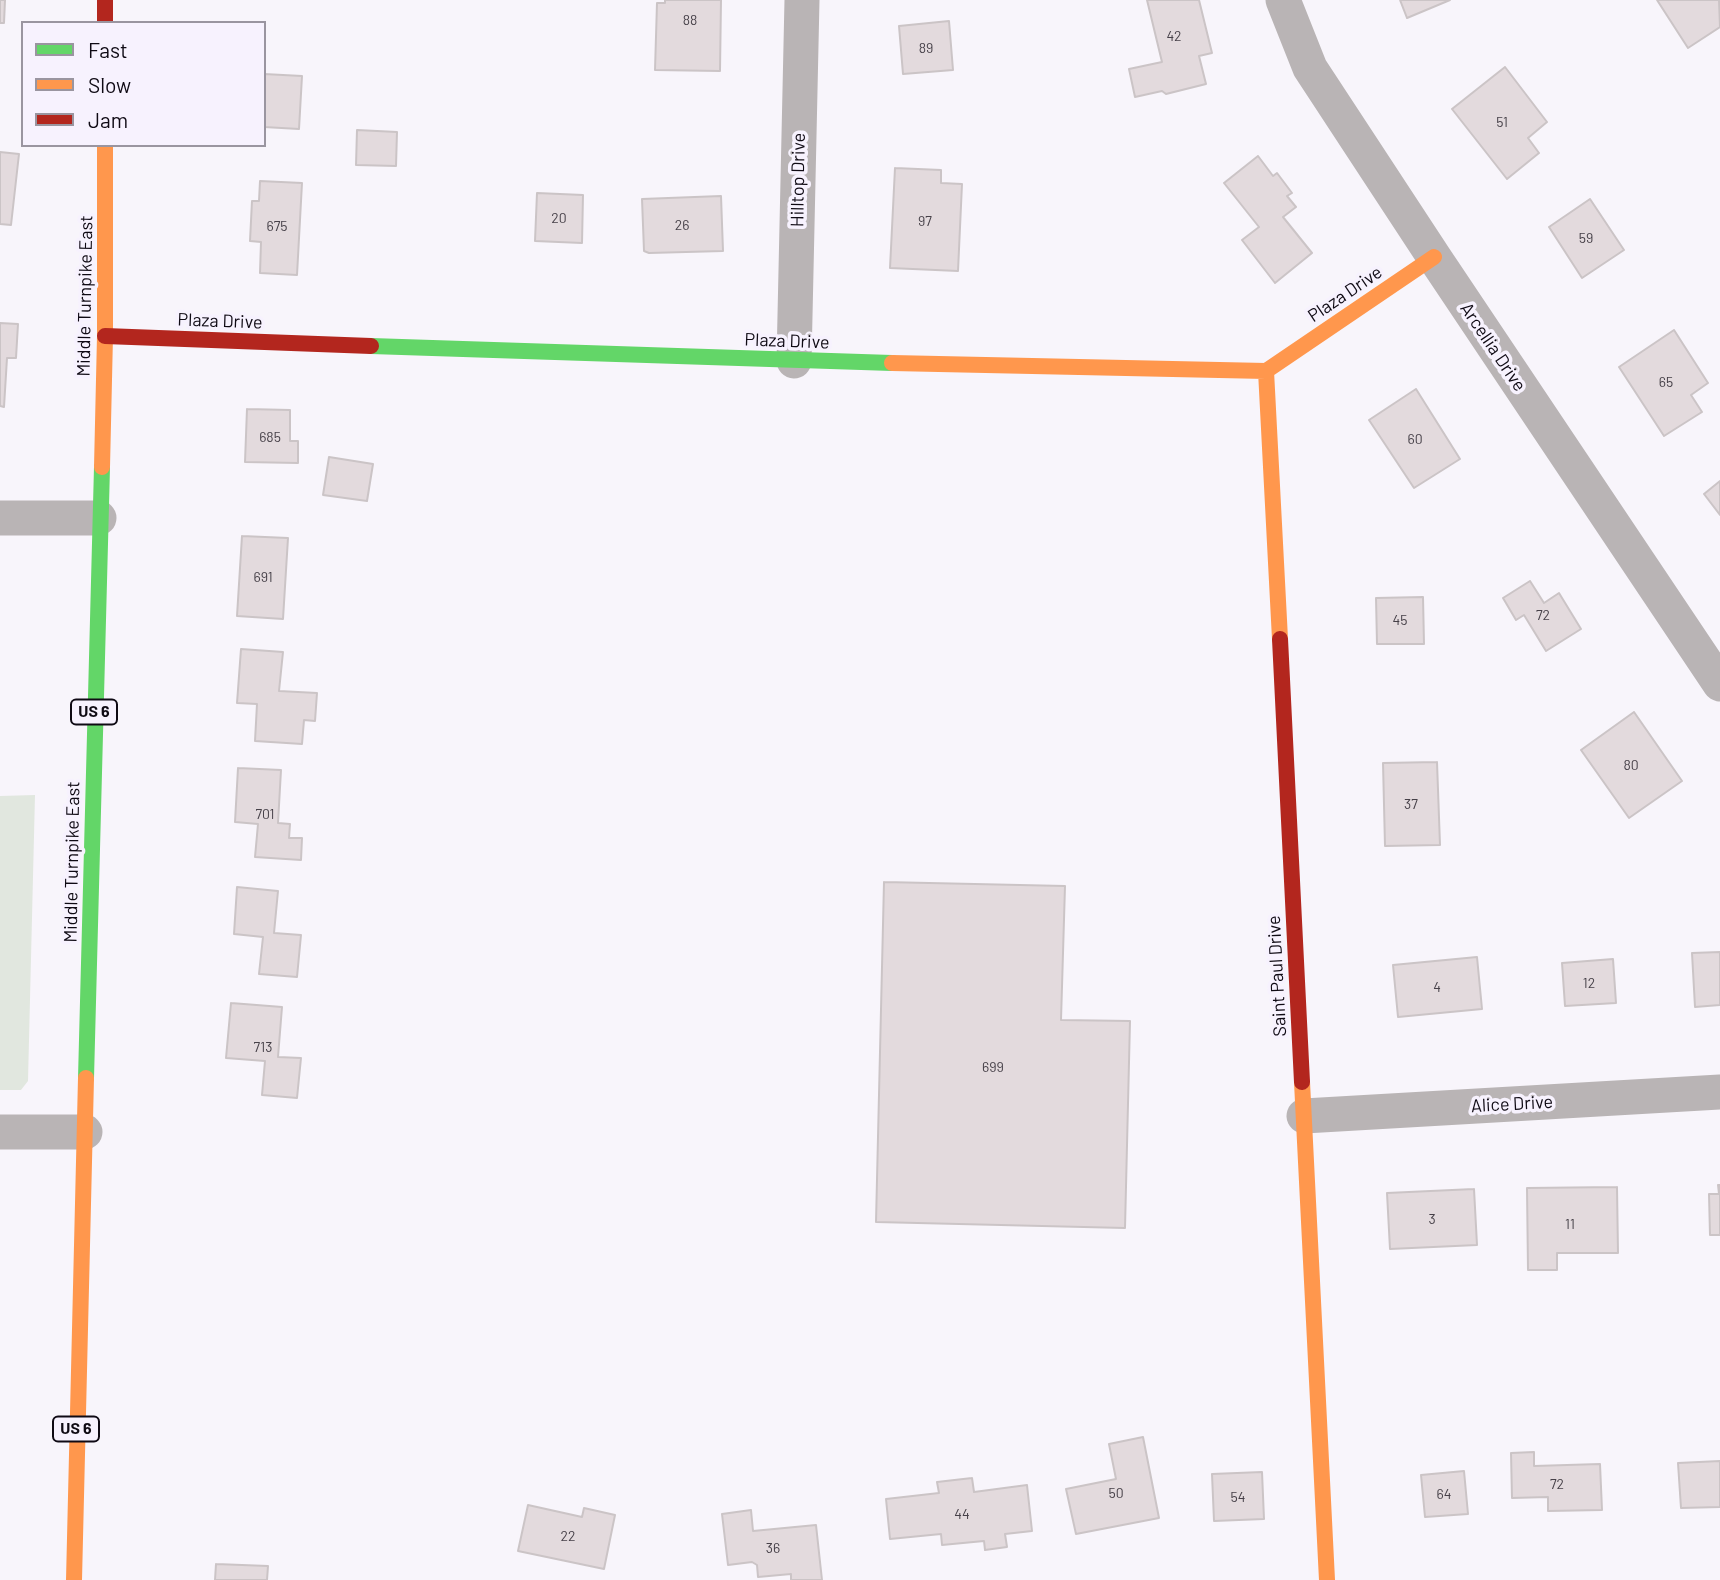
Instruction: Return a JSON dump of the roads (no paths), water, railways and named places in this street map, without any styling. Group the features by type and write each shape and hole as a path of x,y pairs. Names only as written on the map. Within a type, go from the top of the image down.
{"street":[{"path":"105,0 105,21"},
{"name":"Hilltop Drive","path":"794,361 802,0"},
{"name":"Arcellia Drive","path":"1283,0 1310,68 1720,684"},
{"name":"Middle Turnpike East","path":"74,1580 104,336 105,147"},
{"name":"Plaza Drive","path":"104,336 794,361 1266,371 1434,257"},
{"name":"Saint Paul Drive","path":"1266,371 1327,1580"},
{"path":"0,518 99,518"},
{"name":"Alice Drive","path":"1304,1116 1720,1092"},
{"path":"0,1132 85,1132"}]}
